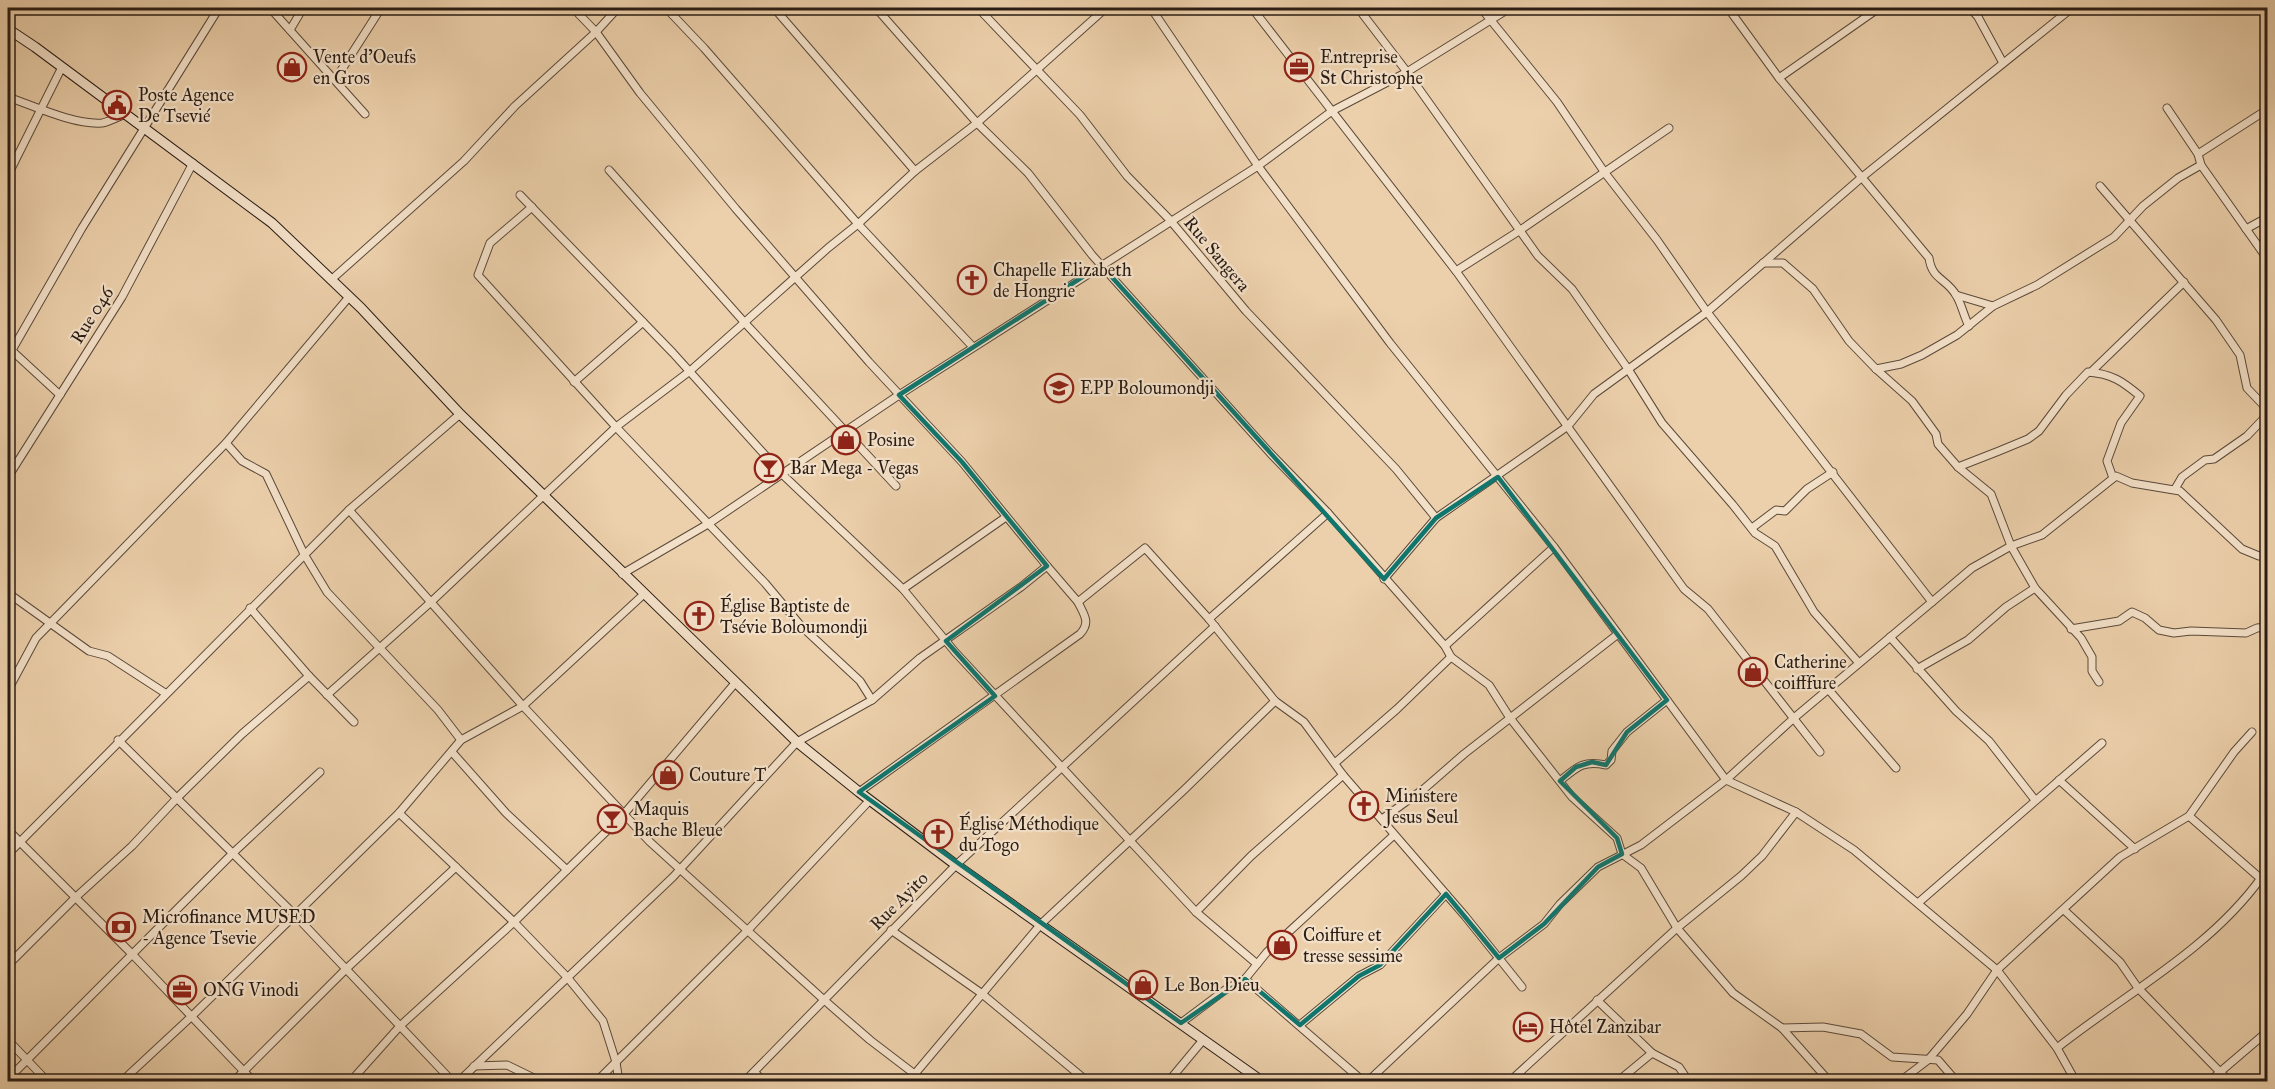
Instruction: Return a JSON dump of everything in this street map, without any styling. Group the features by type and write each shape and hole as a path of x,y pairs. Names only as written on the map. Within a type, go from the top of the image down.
{"street":[{"path":"60,394 9,352 82,228 219,8"},
{"path":"270,8 365,114"},
{"path":"290,30 303,8"},
{"path":"335,80 381,8"},
{"path":"573,8 596,32 640,93 736,209 899,395 962,462 1078,602 1088,621 1087,627 995,696 858,792"},
{"path":"331,280 464,160 515,106 596,32 618,8"},
{"path":"666,8 704,48 858,224 974,347"},
{"path":"774,8 915,171"},
{"path":"876,8 977,123 1028,173 1101,266 1328,513 1445,646 1451,657 1489,685 1510,718 1572,797 1617,838 1622,854 1641,868 1677,928 1733,993 1782,1028 1830,1082"},
{"name":"Rue Sangera","path":"978,8 1080,114 1127,176 1170,220 1246,311 1389,461 1436,518"},
{"path":"327,695 430,602 616,427 690,371 915,171 977,123 1106,8"},
{"path":"1152,8 1258,166 1390,343 1554,547 1726,780 1796,812 1854,850 1997,970 2057,1048 2076,1082"},
{"path":"1252,8 1456,271 1684,589 1707,609 1820,752"},
{"path":"1358,8 1407,72 1538,256 1572,288 1662,423 1755,533 1774,546 1814,612 1859,663"},
{"path":"1481,8 1557,102 1605,173 1657,240 1707,312 1932,602"},
{"path":"622,574 708,524 899,395 1258,166 1332,111 1407,72 1510,8"},
{"path":"1728,8 1779,78 1929,258 1930,271 1956,295 1993,306"},
{"path":"1779,78 1879,8"},
{"path":"1970,8 1978,17 2003,63"},
{"path":"1384,579 1436,518 1498,477 1568,426 1594,394 1707,312 1861,178 2072,8"},
{"path":"8,29 272,223 349,297 459,414 797,742 858,792 956,865 1263,1082"},
{"path":"8,175 62,68"},
{"path":"8,97 74,119 103,123 124,115"},
{"path":"2167,108 2198,154 2201,165 2268,260"},
{"path":"2198,154 2268,109"},
{"path":"1456,271 1519,231 1669,128"},
{"name":"Rue 046","path":"8,477 122,297 193,163"},
{"path":"1876,369 1911,360 1969,326 1993,306 2037,285 2114,237 2178,178 2201,165"},
{"path":"609,170 745,323 896,486"},
{"path":"2100,186 2131,219 2216,320 2240,355 2247,388 2268,412 2247,436 2214,459 2205,460 2182,477 2175,489"},
{"path":"520,195 690,371 783,475 903,589 995,696 1196,912 1257,964"},
{"path":"532,207 490,243 478,275 574,382 765,583 801,626 860,681 872,700"},
{"path":"2246,229 2268,217"},
{"path":"1763,263 1783,262 1813,289 1849,341 1912,401 1936,434 1938,444 1958,467 1991,494 2011,546 2035,588 2081,638 2092,657 2092,671 2099,682"},
{"path":"1958,467 2028,439 2039,431 2066,395 2088,372 2091,372 2184,282"},
{"path":"1956,295 1962,314 1969,326"},
{"path":"8,690 36,638 226,442 349,297"},
{"path":"574,382 643,321"},
{"path":"2091,372 2106,373 2124,383 2140,396 2121,423 2107,461 2113,478"},
{"path":"8,854 118,740 349,510 459,414"},
{"path":"226,442 242,462 266,474 304,554 327,592 359,623 378,647 438,710 461,740"},
{"path":"1752,528 1776,510 1785,511 1816,482 1833,472"},
{"path":"1245,979 1365,1082 1498,958 1544,924 1560,904 1598,867 1641,845 1726,780 1794,718 1972,568 2011,546 2042,535 2116,476 2132,483 2180,490 2242,549 2259,556 2268,555"},
{"path":"349,510 523,706 650,842 823,999 870,1040 925,1082"},
{"path":"1209,619 1328,513"},
{"path":"903,589 1006,517"},
{"path":"1445,646 1554,547"},
{"path":"1078,602 1145,548 1215,626 1275,701 1304,723 1343,775 1446,894 1522,987"},
{"path":"458,1082 680,870 797,742 872,700 920,658 1047,566"},
{"path":"1917,669 1968,640 2006,607 2035,588"},
{"path":"8,593 89,651 108,656 165,693"},
{"path":"121,1082 192,1016 399,813 461,740 523,706 644,594"},
{"path":"250,608 309,676 354,722"},
{"path":"2071,629 2119,621 2132,612 2145,618 2159,630 2174,633 2191,631 2246,633 2257,628 2268,627"},
{"name":"Rue Ayito","path":"744,1082 956,865 1215,626"},
{"path":"1382,819 1425,788 1618,634"},
{"path":"1890,637 1956,711 1989,741 2035,800"},
{"path":"1335,763 1397,709 1451,657"},
{"path":"8,964 132,846 242,734 309,676"},
{"path":"350,1082 400,1026 514,922 624,814 736,682"},
{"path":"1828,689 1896,768"},
{"path":"1560,781 1576,766 1592,762 1606,765 1611,760 1612,751 1627,732 1667,700"},
{"path":"908,1082 1041,924 1275,701"},
{"path":"1899,1082 1928,1060 1967,1014 1997,970 2120,857 2189,816 2234,752 2252,732"},
{"path":"118,740 294,914 453,1082"},
{"path":"1918,903 2102,743"},
{"path":"452,752 506,813 567,870"},
{"path":"8,1079 232,853 320,772"},
{"path":"1196,912 1251,856 1343,775"},
{"path":"2059,780 2135,849"},
{"path":"596,1082 748,930 870,800"},
{"path":"1509,1081 1677,928 1762,856 1796,812"},
{"path":"399,813 514,922 567,977 603,1021 616,1062 619,1082"},
{"path":"2189,816 2268,885"},
{"path":"8,830 18,843 133,955 254,1082"},
{"path":"1181,1023 1225,990 1245,979 1275,944 1394,835"},
{"path":"233,1082 346,969 456,867"},
{"path":"2057,1048 2097,1016 2167,971 2246,899 2261,879"},
{"path":"1300,1025 1359,976 1380,965 1446,894"},
{"path":"2064,910 2120,962 2138,988 2229,1082"},
{"path":"891,930 981,993 1088,1082"},
{"path":"1597,1000 1652,1053 1679,1067 1689,1082"},
{"path":"1782,1028 1823,1027 1861,1034 1892,1057 1938,1060 1958,1082"},
{"path":"2209,1082 2268,1031"},
{"path":"8,1040 48,1082"},
{"path":"1168,1082 1203,1040"},
{"path":"1617,1082 1652,1053"},
{"path":"474,1066 507,1065 542,1082"},
{"path":"754,1072 765,1082"}],"highlighted area":[{"path":"1101,265 1384,579 1436,518 1498,477 1667,700 1627,732 1606,765 1592,762 1576,767 1560,781 1617,838 1622,854 1598,867 1544,924 1499,958 1446,894 1380,965 1359,976 1300,1025 1245,979 1181,1023 859,792 995,696 946,641 1047,566 962,462 899,395"}],"place":[{"name":"Vente d'Oeufs en Gros","path":"292,67"},
{"name":"Entreprise St Christophe","path":"1299,67"},
{"name":"Poste Agence De Tsevié","path":"117,105"},
{"name":"Chapelle Elizabeth de Hongrie","path":"972,280"},
{"name":"EPP Boloumondji","path":"1059,388"},
{"name":"Posine","path":"846,440"},
{"name":"Bar Mega - Vegas","path":"769,468"},
{"name":"Église Baptiste de Tsévie Boloumondji","path":"699,616"},
{"name":"Catherine coifffure","path":"1753,672"},
{"name":"Couture T","path":"668,775"},
{"name":"Ministere Jesus Seul","path":"1364,806"},
{"name":"Maquis Bache Bleue","path":"612,819"},
{"name":"Église Méthodique du Togo","path":"938,834"},
{"name":"Microfinance MUSED - Agence Tsevie","path":"121,927"},
{"name":"Coiffure et tresse sessime","path":"1282,945"},
{"name":"Le Bon Dieu","path":"1143,985"},
{"name":"ONG Vinodi","path":"182,990"},
{"name":"Hôtel Zanzibar","path":"1528,1027"}]}
